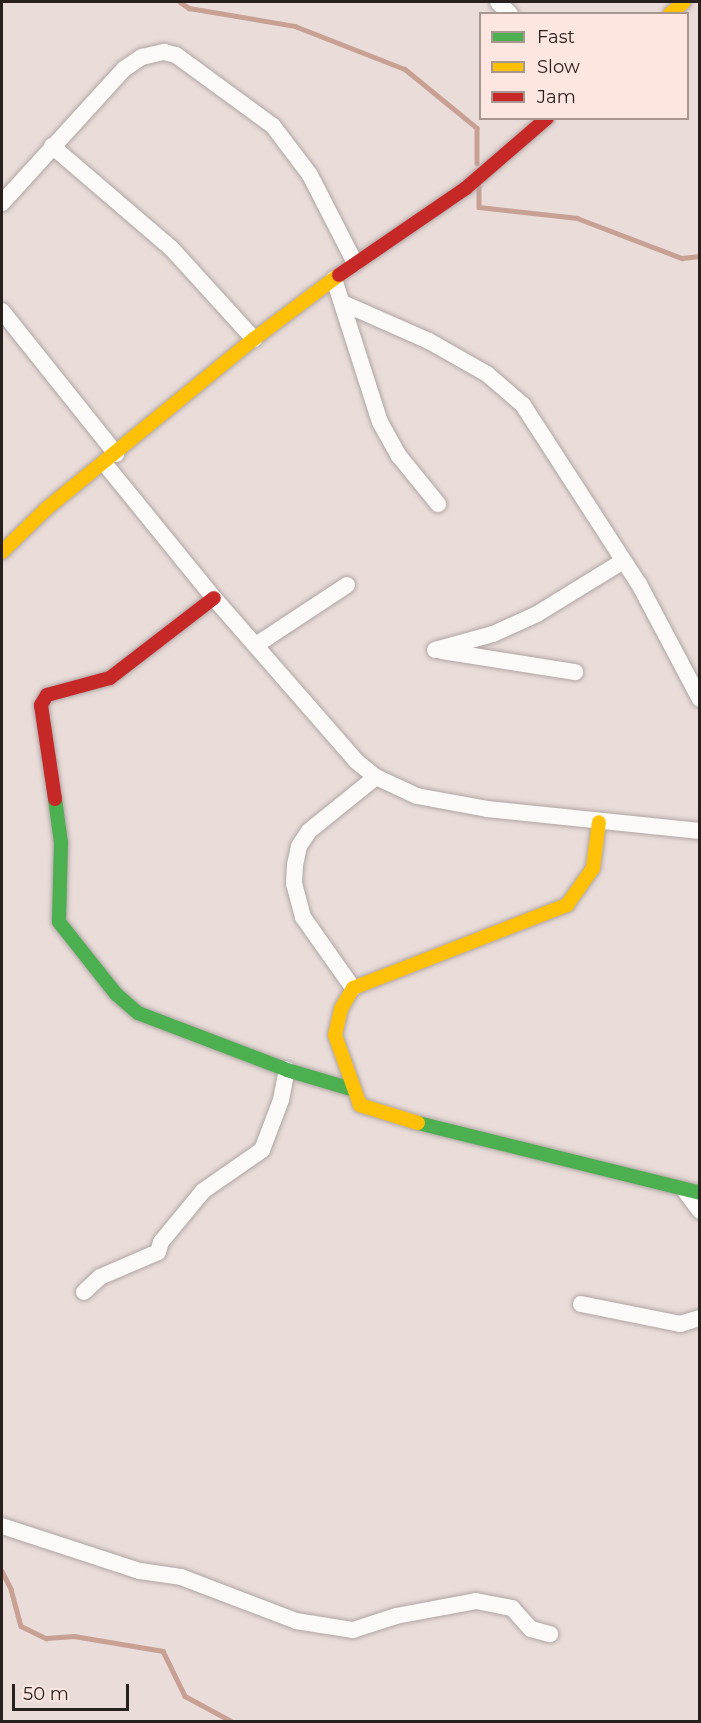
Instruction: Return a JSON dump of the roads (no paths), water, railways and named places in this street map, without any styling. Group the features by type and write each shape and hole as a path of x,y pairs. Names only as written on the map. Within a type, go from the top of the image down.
{"street":[{"path":"672,12 684,2"},
{"path":"2,203 124,69 155,52 176,55 273,126 294,150 355,262"},
{"path":"4,546 254,339 355,262 466,188 545,120"},
{"path":"52,146 172,249 254,339"},
{"path":"334,279 345,304 380,422 399,456 438,504"},
{"path":"345,304 429,341 503,385 540,430 639,584 699,699"},
{"path":"2,311 214,598 356,762 376,777 417,796 487,809 699,831"},
{"path":"576,672 435,650 493,634 537,614 623,561"},
{"path":"256,645 347,585"},
{"path":"214,598 110,678 47,694 41,705 61,843 59,922 126,1005 286,1070 351,1089"},
{"path":"353,988 303,917 294,884 294,865 299,846 309,831 376,777"},
{"path":"598,822 594,868 567,905 353,988 341,1009 335,1035 351,1089 360,1105 379,1113 692,1192 699,1210"},
{"path":"84,1292 100,1277 158,1252 161,1242 203,1191 262,1150 280,1100 286,1070"},
{"path":"581,1304 680,1324 699,1318"},
{"path":"2,1526 140,1571 181,1577 296,1621 353,1630 396,1616 476,1601 512,1608 531,1629 550,1634"}],"waterway":[{"path":"180,2 189,8 295,26 405,69 477,128 477,163"},
{"path":"479,186 479,207 577,218 682,258 700,256"},
{"path":"2,1571 11,1589 21,1626 46,1638 74,1636 163,1651 185,1696 233,1722"}]}
